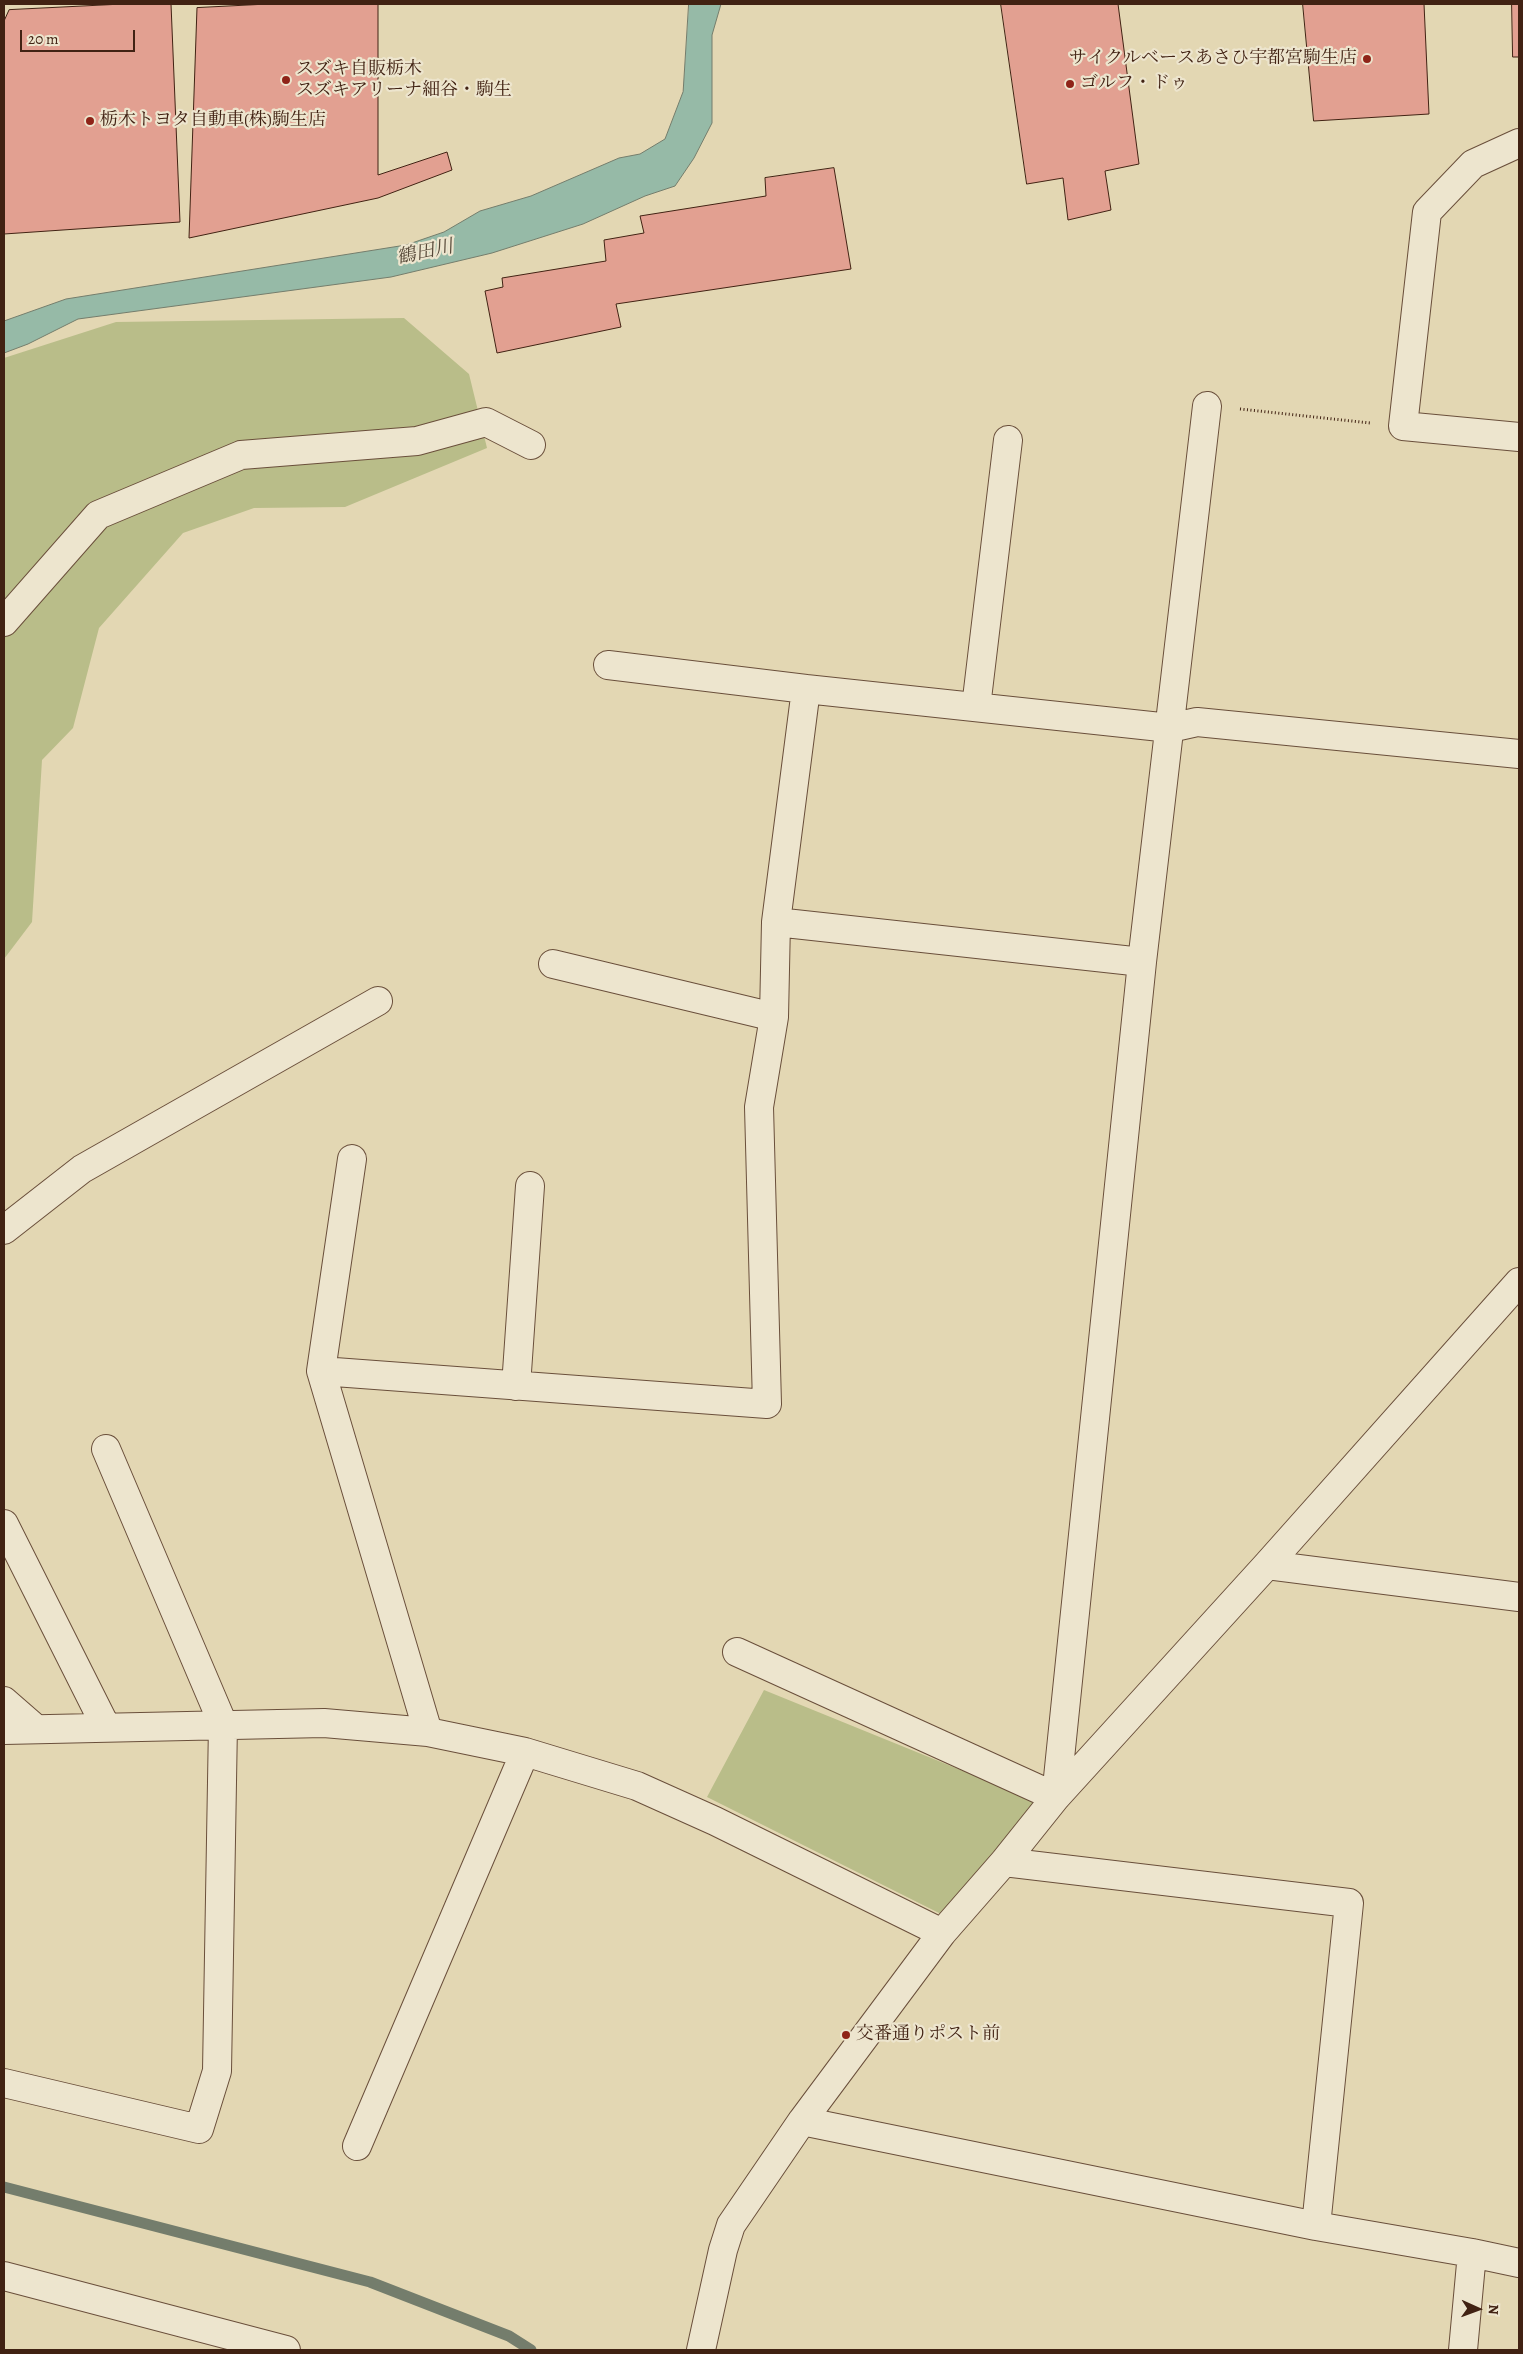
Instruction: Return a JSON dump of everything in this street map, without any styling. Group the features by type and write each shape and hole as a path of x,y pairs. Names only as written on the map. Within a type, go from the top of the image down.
{"street":[{"path":"1519,143 1473,164 1427,212 1403,426 1519,437"},
{"path":"1056,1797 1142,962 1207,406"},
{"path":"4,622 98,515 242,455 417,442 486,422 531,445"},
{"path":"976,707 1008,440"},
{"path":"608,665 806,689 1170,728 1197,722 1519,754"},
{"path":"321,1371 768,1404 759,1107 774,1017 776,922 806,689"},
{"path":"776,922 1142,962"},
{"path":"553,964 774,1017"},
{"path":"4,1230 82,1169 378,1001"},
{"path":"352,1159 321,1371 428,1732"},
{"path":"516,1386 530,1186"},
{"path":"700,2350 723,2250 731,2225 802,2120 942,1933 1004,1862 1056,1797 1267,1565 1519,1282"},
{"path":"4,2084 199,2129 217,2071 223,1724 106,1450"},
{"path":"4,1524 106,1727"},
{"path":"1267,1565 1519,1597"},
{"path":"736,1652 1056,1797"},
{"path":"4,1700 35,1728"},
{"path":"4,1730 324,1723 428,1732 525,1752 637,1786 715,1821 942,1933"},
{"path":"357,2146 525,1752"},
{"path":"1004,1862 1348,1903 1316,2226"},
{"path":"802,2120 1316,2226 1472,2252 1519,2263"},
{"path":"1463,2350 1472,2252"},
{"path":"4,2276 286,2350"}],"path":[{"path":"1207,406 1403,426"}],"shaded area":[{"path":"404,318 469,374 487,448 345,507 254,508 183,533 99,628 73,728 42,760 32,922 4,959 4,358 116,322"},
{"path":"764,1690 1037,1801 1003,1847 941,1914 707,1797"}],"water":[{"name":"鶴田川","path":"689,4 721,4 712,35 712,123 694,158 675,186 645,196 583,224 492,253 391,277 78,319 28,344 4,353 4,321 66,299 406,245 444,232 480,211 531,196 619,158 640,154 665,139 683,92"}],"building":[{"name":"栃木トヨタ自動車(株)駒生店","path":"123,4 171,4 180,222 4,234 4,21 9,10"},
{"name":"スズキ自販栃木 スズキアリーナ細谷・駒生","path":"268,4 378,4 378,175 447,152 452,170 378,198 189,238 197,8"},
{"name":"ゴルフ・ドゥ","path":"1001,4 1118,4 1139,164 1105,171 1111,210 1068,220 1063,178 1027,184"},
{"name":"サイクルベースあさひ宇都宮駒生店","path":"1303,4 1424,4 1429,114 1314,121"},
{"path":"1512,4 1519,4 1519,57 1513,57"},
{"path":"834,168 851,269 616,304 621,327 497,353 485,291 503,287 502,278 606,261 604,240 644,233 640,216 766,196 765,178"}],"waterway":[{"path":"4,2187 370,2282 509,2336 531,2350"}],"place":[{"name":"サイクルベースあさひ宇都宮駒生店","path":"1367,59"},
{"name":"スズキ自販栃木 スズキアリーナ細谷・駒生","path":"286,80"},
{"name":"ゴルフ・ドゥ","path":"1070,84"},
{"name":"栃木トヨタ自動車(株)駒生店","path":"90,121"},
{"name":"交番通りポスト前","path":"846,2035"}]}
